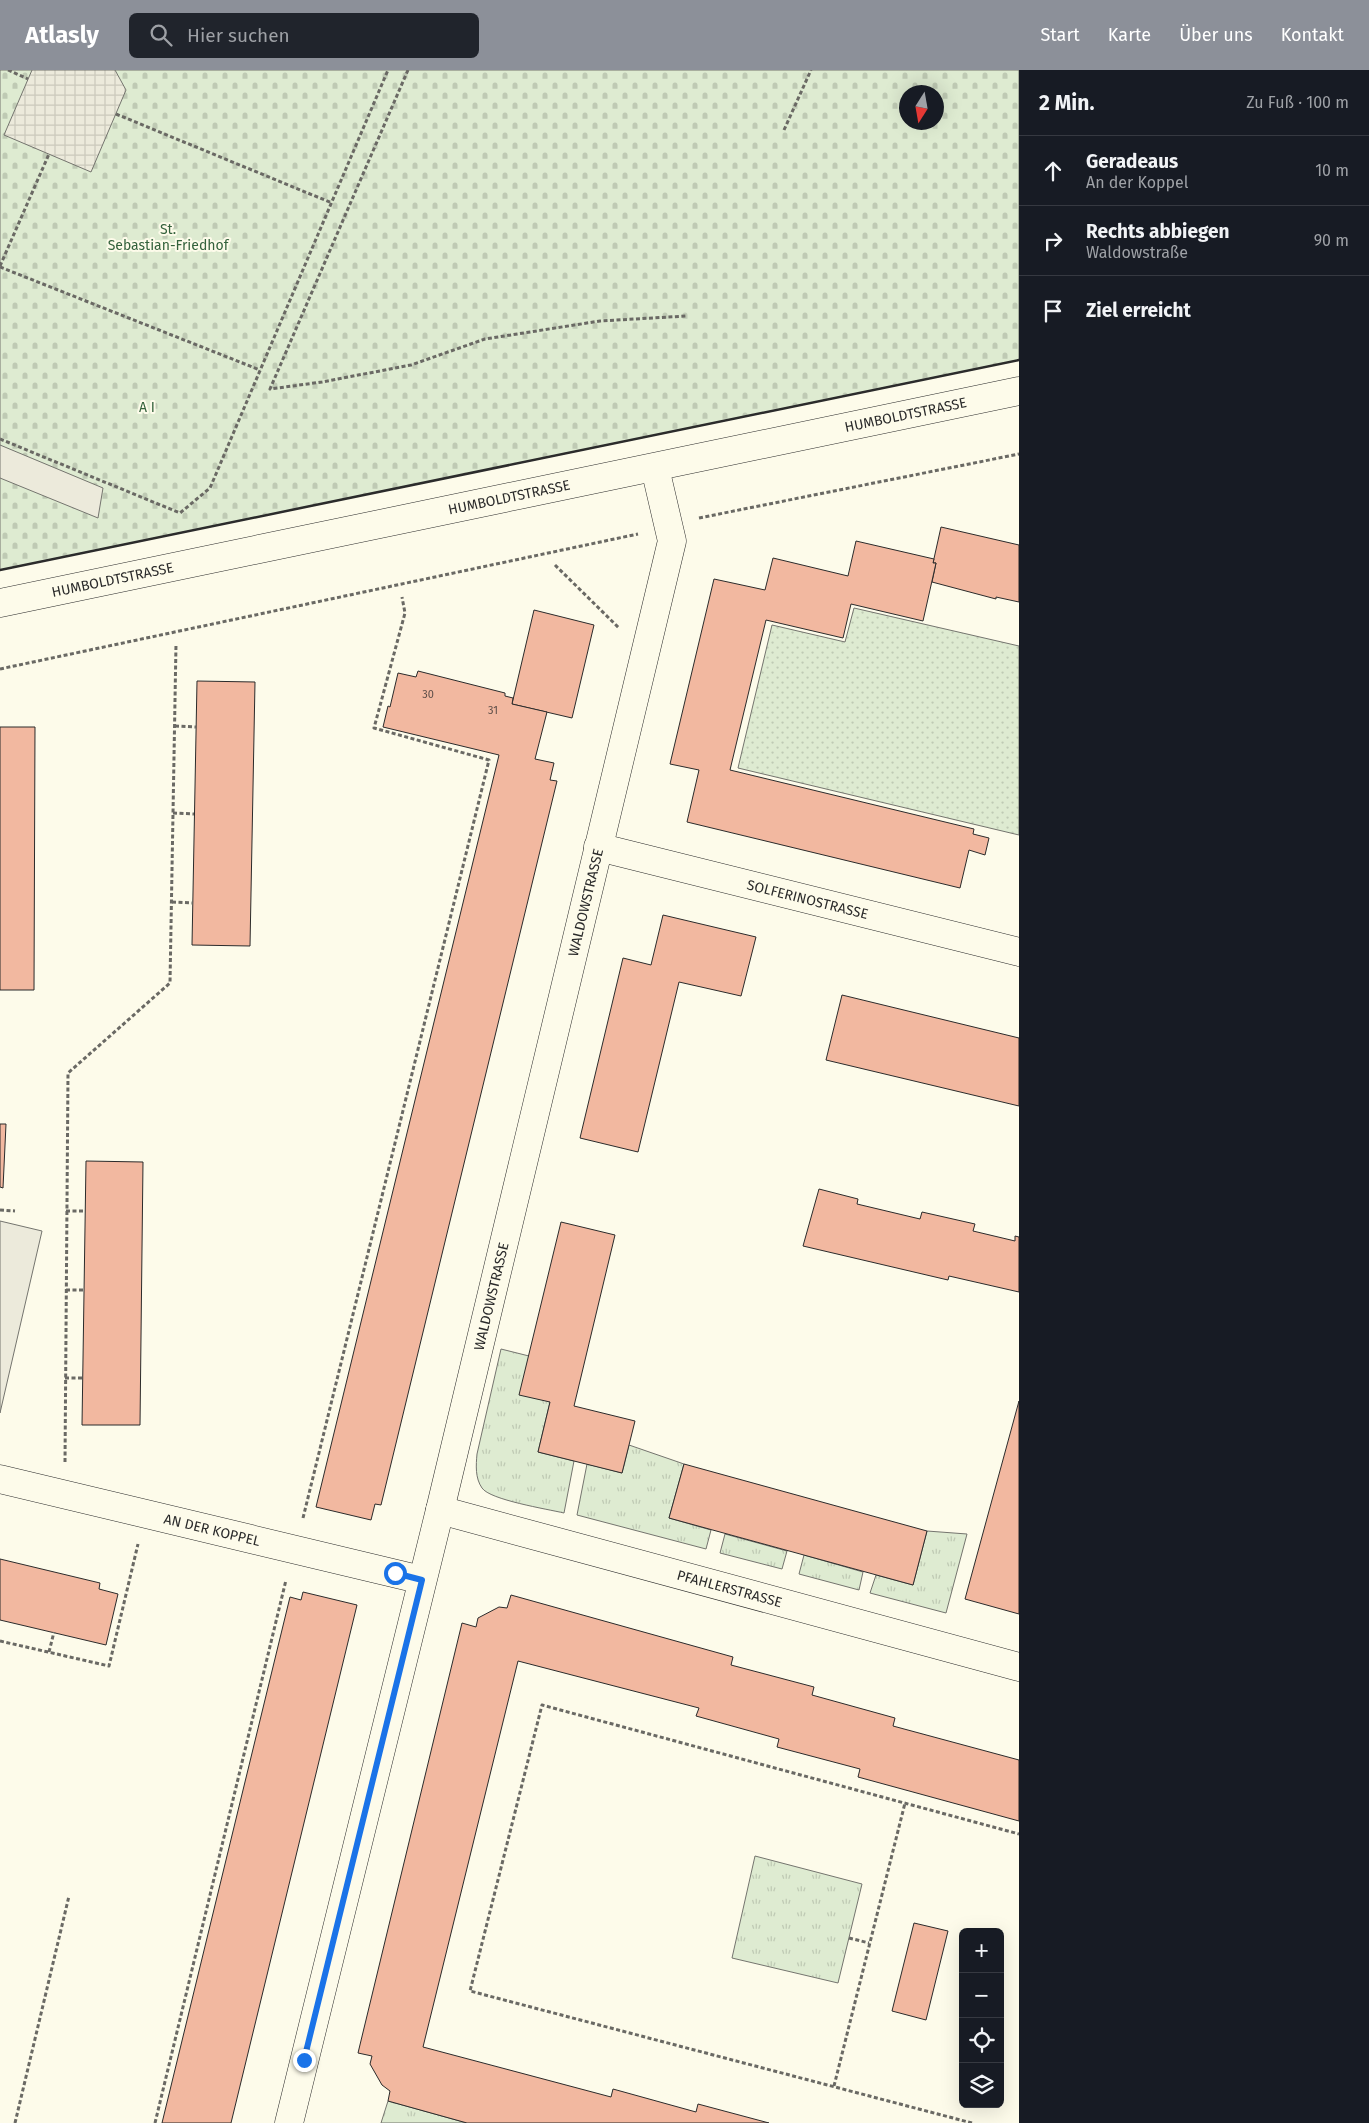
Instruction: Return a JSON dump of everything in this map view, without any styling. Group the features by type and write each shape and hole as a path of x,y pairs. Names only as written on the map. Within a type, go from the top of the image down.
{"street":[{"name":"HUMBOLDTSTRASSE","path":"0,603 1019,391"},
{"name":"WALDOWSTRASSE","path":"289,2123 440,1510 672,541 655,468"},
{"name":"SOLFERINOSTRASSE","path":"598,847 1019,952"},
{"name":"AN DER KOPPEL","path":"0,1479 422,1580"},
{"name":"PFAHLERSTRASSE","path":"440,1510 1019,1667"}],"path":[{"path":"8,70 28,79"},
{"path":"0,439 180,513 210,488 388,70"},
{"path":"408,70 270,389 322,382 411,365 485,339 600,321 686,316"},
{"path":"784,130 811,70"},
{"path":"116,114 332,203"},
{"path":"49,154 0,267 260,370"},
{"path":"0,669 668,527 702,518 1019,454"},
{"path":"555,565 622,631"},
{"path":"302,1521 489,760 374,728 405,613 402,597"},
{"path":"65,1464 68,1073 170,983 176,644"},
{"path":"175,726 196,727"},
{"path":"173,813 194,814"},
{"path":"172,902 193,903"},
{"path":"0,1210 15,1211"},
{"path":"66,1211 85,1211"},
{"path":"66,1290 84,1290"},
{"path":"65,1378 83,1378"},
{"path":"0,1640 109,1666 139,1541"},
{"path":"155,2123 287,1577"},
{"path":"49,1652 54,1632"},
{"path":"972,2123 470,1991 542,1705 1019,1834"},
{"path":"834,2086 905,1803"},
{"path":"15,2123 69,1896"},
{"path":"849,1938 869,1943"}],"green space":[{"path":"0,70 1019,70 1019,360 0,570"},
{"path":"854,608 1019,646 1019,835 738,768 772,625 845,642"},
{"path":"501,1349 529,1356 550,1402 538,1452 574,1461 564,1513 520,1504 496,1496 482,1488 478,1480 477,1454"},
{"path":"629,1445 684,1464 669,1518 711,1530 706,1549 577,1515 587,1464 622,1473"},
{"path":"927,1531 967,1534 946,1613 870,1593 876,1575 913,1585"},
{"path":"725,1534 787,1551 782,1569 720,1553"},
{"path":"804,1555 863,1572 859,1590 799,1574"},
{"path":"755,1856 862,1884 838,1983 732,1958"},
{"path":"388,2101 467,2123 381,2123"}],"shaded area":[{"path":"32,70 115,70 126,90 91,172 4,135"},
{"path":"0,445 103,488 98,518 0,478"},
{"path":"0,1221 42,1231 0,1413"}],"building":[{"path":"941,527 1019,545 1019,602 996,597 996,599 932,582 936,563 933,563"},
{"path":"856,541 934,559 933,563 936,563 923,621 851,604 843,638 766,620 730,770 974,829 973,834 989,838 985,855 969,850 960,888 687,822 699,770 670,764 714,579 765,590 773,558 848,576"},
{"path":"534,610 594,625 572,718 512,704"},
{"path":"418,671 505,693 505,696 513,698 512,704 547,712 535,759 554,763 550,780 557,781 381,1505 375,1504 371,1520 316,1507 499,755 383,727 398,673 416,677"},
{"path":"197,681 255,682 250,946 192,945"},
{"path":"0,727 35,727 34,990 0,990"},
{"path":"663,915 756,937 741,996 679,982 638,1152 580,1138 623,958 651,965"},
{"path":"842,995 1019,1038 1019,1106 826,1060"},
{"path":"0,1124 6,1124 3,1188 0,1187"},
{"path":"86,1161 143,1162 140,1425 82,1425"},
{"path":"819,1189 858,1199 857,1204 920,1219 922,1212 975,1224 973,1231 1015,1241 1015,1236 1019,1237 1019,1292 949,1276 948,1280 803,1246"},
{"path":"561,1222 615,1235 574,1406 635,1421 622,1473 538,1452 550,1402 519,1395"},
{"path":"1019,1401 1019,1614 965,1599"},
{"path":"684,1464 927,1531 913,1585 669,1518"},
{"path":"0,1559 100,1583 99,1589 118,1594 106,1645 0,1620"},
{"path":"303,1592 357,1605 231,2123 162,2123 290,1597 301,1600"},
{"path":"511,1595 733,1657 731,1665 814,1687 812,1695 895,1718 893,1726 1019,1760 1019,1821 858,1777 860,1769 777,1747 779,1739 696,1716 699,1708 518,1661 423,2047 611,2097 613,2089 696,2112 698,2104 769,2123 467,2123 388,2101 390,2091 382,2085 370,2064 372,2056 358,2053 462,1623 476,1627 478,1618 499,1607 507,1608"},
{"path":"914,1923 948,1931 926,2020 892,2011"}],"wall":[{"path":"0,570 1019,360"}],"route":[{"path":"304,2060 422,1580 395,1573"}],"park label":[{"name":"St. Sebastian-Friedhof","path":"168,238"},
{"name":"A I","path":"147,407"}]}
